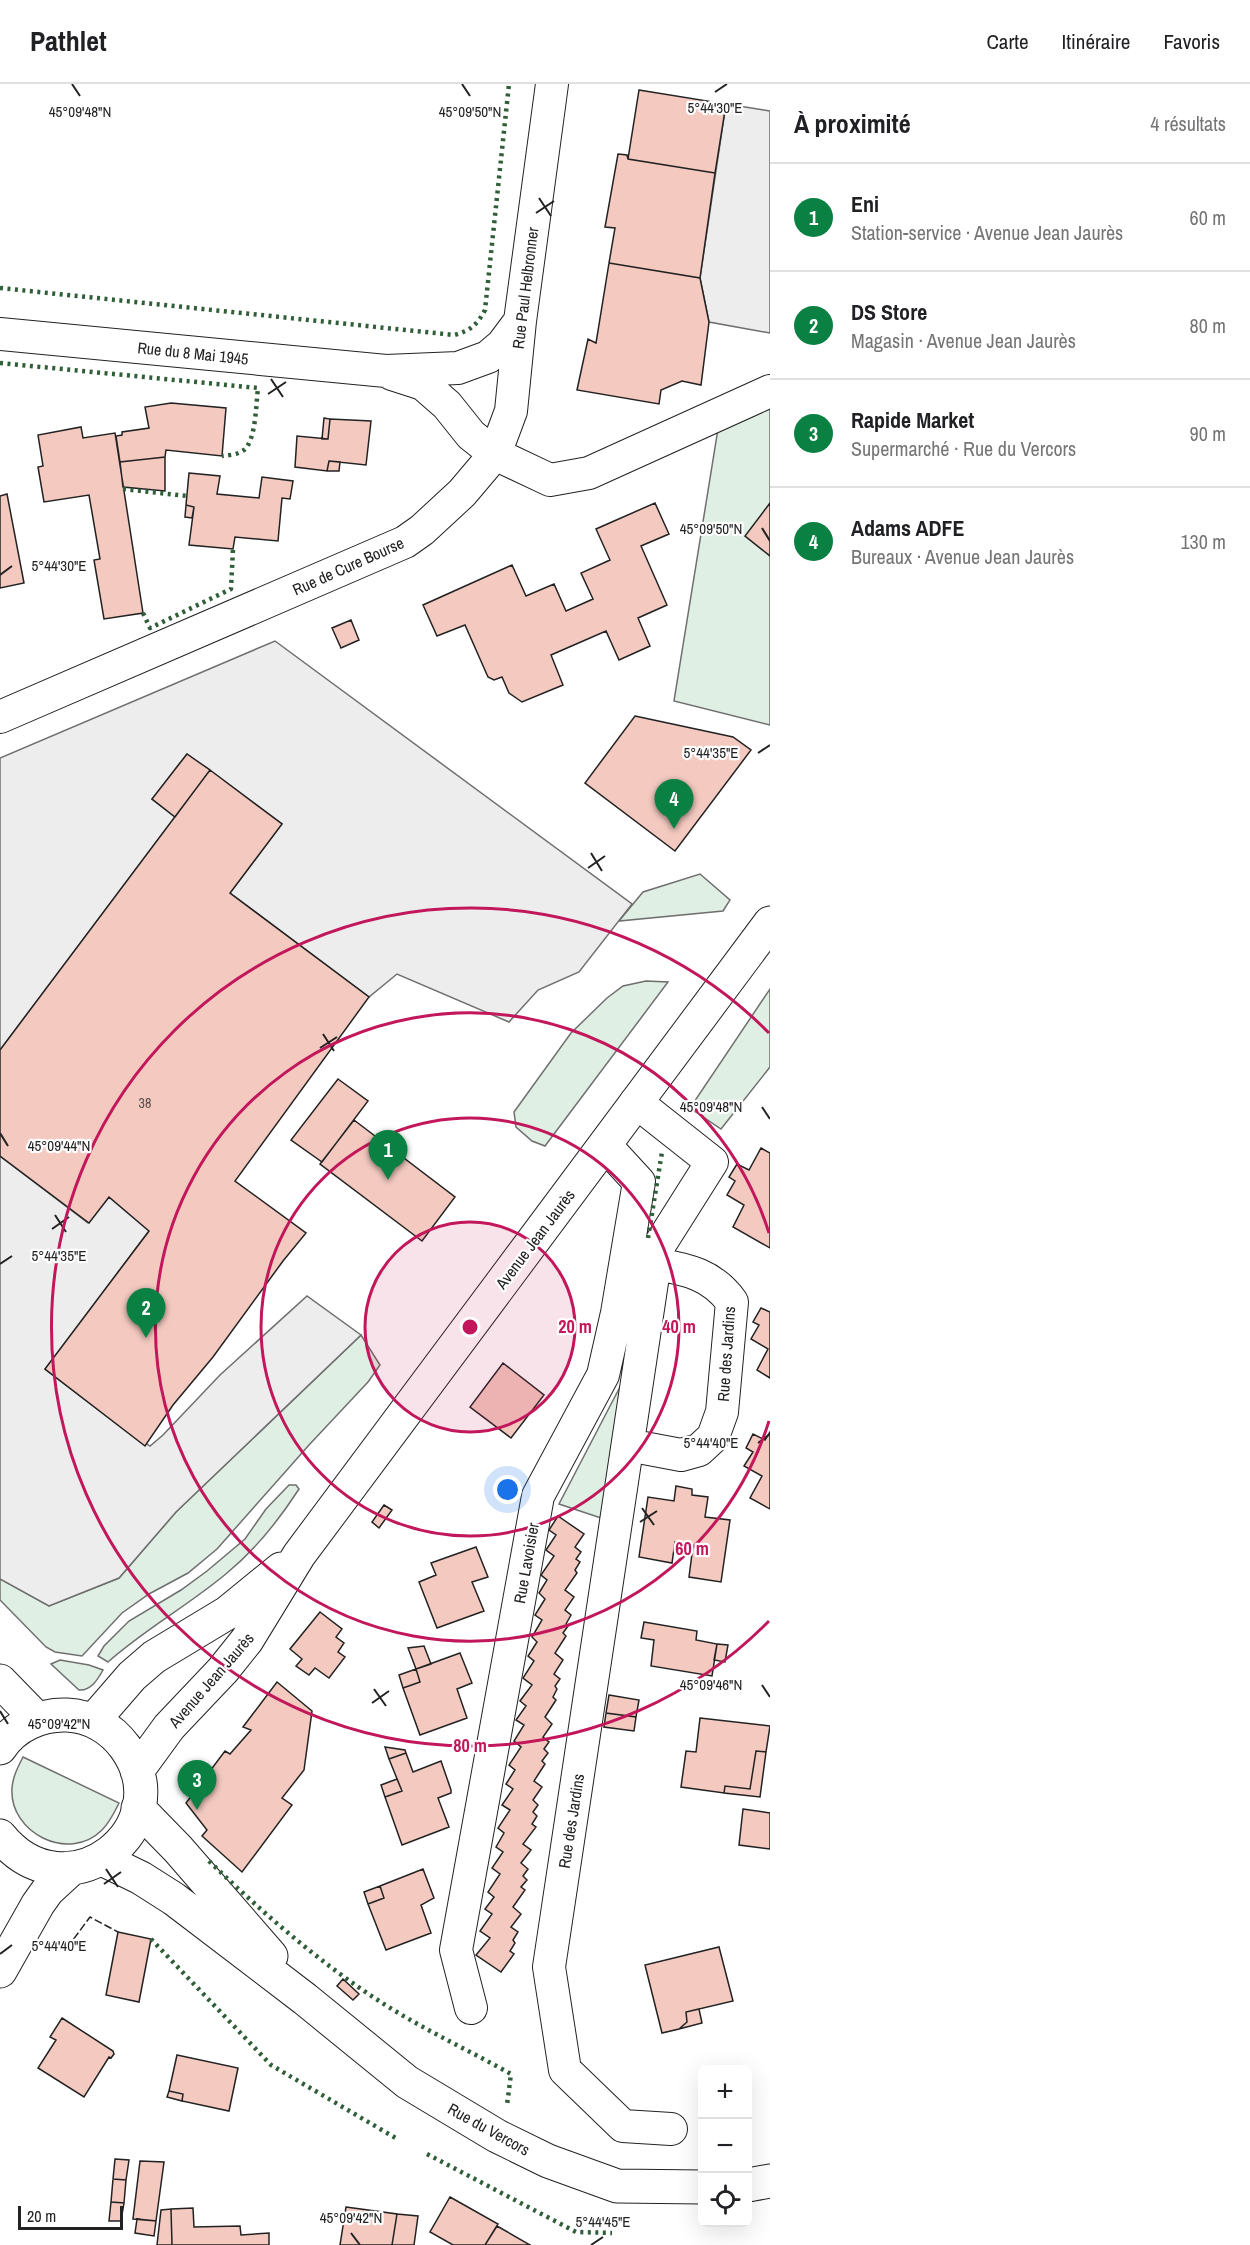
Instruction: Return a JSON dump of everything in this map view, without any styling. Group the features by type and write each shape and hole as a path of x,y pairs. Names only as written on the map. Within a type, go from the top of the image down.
{"main road":[{"name":"Avenue Jean Jaurès","path":"137,1771 169,1727 247,1640 299,1555 770,923"},
{"name":"Avenue Jean Jaurès","path":"93,1721 132,1676 154,1657 227,1613 299,1555"},
{"path":"0,1681 38,1719"},
{"path":"0,1748 19,1728 38,1719 56,1715 75,1716 93,1721 108,1729 131,1755 140,1789 138,1808 125,1837 48,1890 0,1971"},
{"name":"Rue du Vercors","path":"138,1808 178,1849 266,1950 305,1999"},
{"path":"0,1836 8,1846 31,1862 44,1866 87,1864"},
{"name":"Rue du Vercors","path":"87,1864 141,1878 174,1899 305,1999 407,2082 497,2136 548,2161 617,2186 698,2187"},
{"path":"752,2184 770,2181"}],"street":[{"name":"Rue Paul Helbronner","path":"495,454 511,411 520,321 552,84"},
{"name":"Rue du 8 Mai 1945","path":"0,334 386,371 458,368 488,357 502,345 520,321"},
{"name":"Rue du 8 Mai 1945","path":"386,371 423,384 447,405 471,435 495,454"},
{"path":"495,454 550,480 589,473 770,392"},
{"name":"Rue de Cure Bourse","path":"0,717 405,542 422,530 462,493 495,454"},
{"name":"Rue des Jardins","path":"636,1102 712,1162 657,1249 549,1967 565,2070 623,2126 671,2129"},
{"name":"Rue Lavoisier","path":"471,2008 456,1950 538,1496 603,1375 617,1313 639,1182 605,1145"},
{"name":"Rue des Jardins","path":"628,1444 681,1455 699,1450 713,1437 722,1412 732,1302 723,1289 702,1275 656,1264"}],"green space":[{"path":"770,405 770,725 674,701 718,429"},
{"path":"700,874 730,900 723,911 619,921 643,892"},
{"path":"646,981 668,982 545,1146 532,1141 516,1127 514,1112 571,1033 607,998 623,986"},
{"path":"770,989 770,1067 721,1129 690,1108"},
{"path":"361,1335 380,1365 368,1382 217,1549 188,1573 149,1594 122,1613 82,1656 55,1652 46,1647 0,1600 0,1579 49,1606 119,1578 176,1512"},
{"path":"621,1385 604,1519 559,1504"},
{"path":"289,1485 296,1485 299,1489 266,1534 238,1564 108,1662 98,1656 104,1646 129,1621 181,1590 245,1539 266,1509"},
{"path":"60,1660 103,1670 91,1686 79,1690 51,1664"},
{"path":"23,1757 119,1803 105,1827 89,1840 74,1844 58,1843 30,1830 20,1818 14,1804 12,1788"}],"shaded area":[{"path":"726,104 770,111 770,333 709,322 700,278"},
{"path":"275,641 632,904 579,972 538,990 509,1022 397,974 369,997 230,893 282,824 187,754 152,799 175,817 0,1050 0,758"},
{"path":"0,1156 88,1223 109,1197 149,1231 45,1369 150,1446 220,1375 307,1296 361,1335 176,1512 119,1578 49,1606 0,1579"}],"building":[{"path":"639,90 726,104 715,173 628,159"},
{"path":"618,154 627,155 628,159 715,173 700,278 609,263 615,228 605,227"},
{"path":"609,263 700,278 709,322 701,385 682,381 661,390 659,404 577,390 588,339 596,343"},
{"path":"171,403 226,408 222,456 166,450 165,457 120,462 116,436 122,435 122,432 149,428 145,407"},
{"path":"324,418 330,419 328,439 322,439"},
{"path":"330,419 371,421 366,465 329,461 327,471 295,467 297,436 328,439"},
{"path":"81,427 83,438 115,433 143,613 104,619 94,560 100,559 89,495 44,502 38,467 43,466 38,435"},
{"path":"165,457 165,491 123,487 120,462"},
{"path":"329,461 340,462 339,471 327,471"},
{"path":"189,473 220,476 217,494 259,498 262,477 293,481 290,499 282,498 278,541 235,537 233,549 189,545 194,507 186,505"},
{"path":"7,494 24,583 0,588 0,496"},
{"path":"655,503 669,534 641,546 667,605 638,618 650,646 619,660 606,631 551,655 563,685 522,702 509,693 502,677 494,680 488,677 465,625 437,636 423,605 512,565 526,596 554,584 566,611 593,599 581,573 610,560 596,529"},
{"path":"770,503 770,556 745,536"},
{"path":"186,505 194,507 192,518 185,517"},
{"path":"351,620 359,640 341,648 332,628"},
{"path":"635,716 733,737 751,750 675,851 585,783"},
{"path":"187,754 210,770 175,817 152,799"},
{"path":"210,770 282,824 230,893 369,997 235,1181 306,1233 213,1357 173,1405 145,1446 45,1369 149,1231 109,1197 89,1223 0,1156 0,1050"},
{"path":"338,1079 368,1101 322,1162 291,1140"},
{"path":"354,1120 455,1197 422,1241 320,1164"},
{"path":"761,1148 770,1153 770,1248 733,1227 744,1205 727,1195 735,1181 729,1177 737,1164 749,1170"},
{"path":"761,1308 770,1312 770,1378 757,1370 768,1349 751,1339 759,1325 753,1322"},
{"path":"503,1363 544,1395 511,1438 470,1407"},
{"path":"770,1432 770,1509 750,1498 762,1476 744,1466 753,1452 746,1448 753,1434 765,1440"},
{"path":"676,1486 692,1489 692,1495 708,1497 705,1517 730,1520 721,1582 689,1577 693,1546 675,1542 672,1563 639,1557 648,1497 674,1501"},
{"path":"384,1505 392,1510 379,1528 372,1522"},
{"path":"558,1516 584,1534 575,1547 581,1552 576,1559 580,1562 575,1570 577,1573 565,1590 574,1597 565,1610 571,1615 563,1633 566,1636 555,1653 563,1660 554,1674 560,1679 555,1686 557,1689 553,1697 556,1700 545,1717 552,1724 543,1737 549,1742 544,1749 548,1753 542,1761 545,1764 534,1781 542,1787 533,1800 538,1805 533,1812 537,1816 532,1824 536,1827 523,1844 531,1850 521,1863 528,1869 523,1876 527,1880 521,1887 525,1890 513,1907 521,1914 511,1927 518,1932 510,1951 514,1954 501,1972 476,1955 490,1938 480,1931 492,1914 485,1909 494,1897 488,1892 500,1874 492,1868 503,1852 496,1847 504,1833 498,1828 510,1810 502,1805 513,1789 506,1784 515,1770 509,1765 521,1747 514,1741 524,1725 516,1720 526,1706 520,1701 532,1685 523,1678 534,1661 528,1656 537,1642 532,1637 542,1620 535,1615 545,1599 539,1593 547,1580 541,1575 554,1556 546,1550 556,1535 549,1530"},
{"path":"476,1547 488,1577 472,1582 484,1611 437,1628 419,1582 436,1575 431,1563"},
{"path":"320,1612 342,1629 336,1637 344,1643 338,1652 345,1657 329,1678 315,1668 309,1675 296,1666 302,1659 290,1649"},
{"path":"644,1622 697,1631 696,1640 717,1644 712,1676 651,1666 654,1640 641,1638"},
{"path":"717,1644 728,1645 725,1662 714,1660"},
{"path":"424,1646 431,1664 416,1669 408,1648"},
{"path":"460,1653 472,1683 457,1689 467,1718 420,1735 403,1688 420,1682 416,1669"},
{"path":"416,1669 420,1682 403,1688 399,1675"},
{"path":"277,1682 312,1711 304,1770 282,1798 292,1805 242,1872 202,1836 207,1830 186,1803 225,1751 230,1754 251,1730 243,1727"},
{"path":"609,1695 639,1700 636,1717 606,1713"},
{"path":"606,1713 636,1717 634,1731 604,1727"},
{"path":"700,1718 770,1726 766,1752 756,1751 750,1789 725,1786 724,1793 681,1787 686,1751 696,1752"},
{"path":"385,1747 405,1750 406,1753 389,1759"},
{"path":"756,1751 766,1752 760,1797 724,1793 725,1786 750,1789"},
{"path":"406,1753 413,1772 441,1761 451,1793 438,1798 449,1827 402,1845 385,1797 402,1791 389,1759"},
{"path":"397,1779 402,1791 385,1797 381,1785"},
{"path":"743,1809 770,1813 770,1849 739,1845"},
{"path":"423,1869 434,1898 421,1905 431,1933 386,1950 368,1904 384,1898 380,1886"},
{"path":"380,1886 384,1898 368,1904 364,1892"},
{"path":"118,1932 151,1939 139,2002 106,1995"},
{"path":"719,1947 733,2001 686,2012 687,2022 679,2029 662,2033 645,1965"},
{"path":"343,1979 359,1994 353,2000 337,1986"},
{"path":"699,2009 702,2023 679,2029 687,2022 686,2012"},
{"path":"62,2018 113,2051 114,2054 111,2058 109,2057 84,2097 38,2068 56,2040 50,2037"},
{"path":"177,2055 238,2068 229,2111 182,2101 183,2094 169,2091"},
{"path":"169,2091 183,2094 182,2101 167,2097"},
{"path":"115,2159 129,2160 126,2180 113,2179"},
{"path":"140,2161 164,2162 156,2221 133,2219"},
{"path":"113,2179 126,2180 124,2203 111,2202"},
{"path":"450,2197 498,2224 485,2245 453,2245 430,2232"},
{"path":"111,2202 124,2203 121,2221 109,2221"},
{"path":"346,2207 397,2214 392,2245 340,2245"},
{"path":"193,2208 194,2227 240,2226 241,2235 269,2233 269,2245 172,2245 171,2209"},
{"path":"171,2209 172,2245 157,2245 161,2210"},
{"path":"397,2214 418,2216 414,2245 392,2245"},
{"path":"137,2219 156,2221 154,2236 135,2233"},
{"path":"497,2226 530,2245 485,2245"}],"hedge":[{"path":"0,288 454,335 464,332 479,320 485,310 509,84"},
{"path":"0,363 258,388 249,444 240,452 222,456"},
{"path":"123,489 187,496"},
{"path":"143,613 150,628 231,589 233,549"},
{"path":"648,1238 662,1152"},
{"path":"209,1861 294,1938 363,1990 417,2024 511,2074 507,2105"},
{"path":"151,1939 271,2065 399,2140"},
{"path":"427,2154 576,2232 612,2233"}],"fence":[{"path":"67,1948 90,1917 118,1932"}],"place":[{"name":"Adams ADFE","path":"674,829"},
{"name":"Eni","path":"388,1180"},
{"name":"DS Store","path":"146,1338"},
{"name":"Rapide Market","path":"197,1810"}]}
